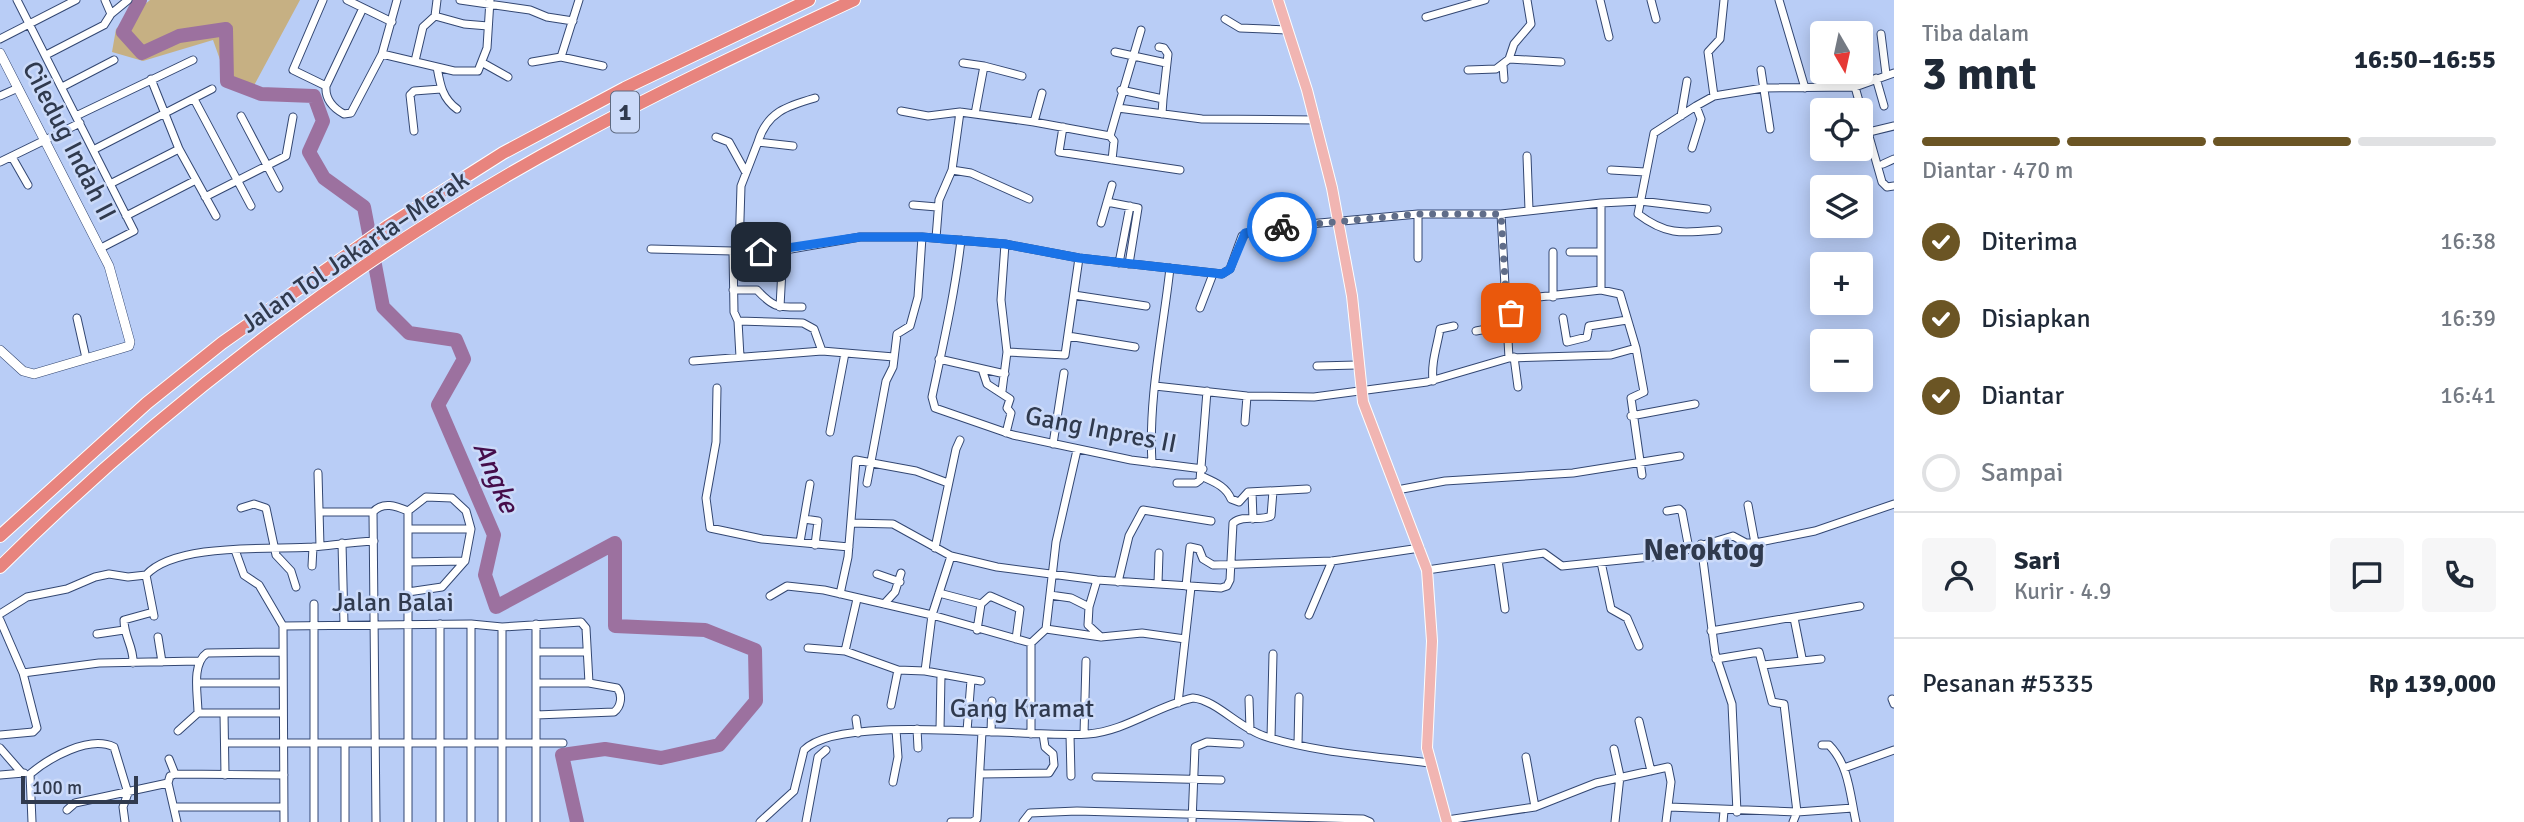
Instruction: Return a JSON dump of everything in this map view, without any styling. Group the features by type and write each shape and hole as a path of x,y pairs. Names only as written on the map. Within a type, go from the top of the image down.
{"highway":[{"name":"Jalan Tol Jakarta–Merak","path":"0,536 158,394 222,343 388,226 503,153 625,88 809,0"},
{"name":"Jalan Tol Jakarta–Merak","path":"0,567 159,423 236,361 404,240 572,139 732,56 854,0"}],"main road":[{"path":"1278,0 1316,120 1339,222 1352,296 1360,391 1427,570 1433,641 1427,733 1429,763 1447,821"}],"street":[{"path":"17,0 134,231 101,248"},
{"path":"55,0 59,9"},
{"path":"0,39 76,0"},
{"path":"105,0 111,13"},
{"path":"46,55 104,25 111,13 128,0"},
{"path":"323,0 293,69 326,86"},
{"path":"347,0 392,22"},
{"path":"363,8 326,86 326,94 333,107 344,114 351,113 382,54 397,0"},
{"path":"415,61 423,26 435,16 438,0"},
{"path":"460,0 494,3 573,21"},
{"path":"561,57 579,0"},
{"path":"1426,17 1485,0"},
{"path":"1468,70 1503,66 1509,59 1514,44 1531,24 1527,0"},
{"path":"1600,0 1609,37"},
{"path":"1651,0 1656,19"},
{"path":"1714,96 1708,52 1720,39 1724,0"},
{"path":"1779,0 1805,88"},
{"path":"382,54 437,67 475,71 482,63 490,3"},
{"path":"435,16 464,24 488,26"},
{"path":"1225,19 1240,28 1287,30"},
{"path":"1110,136 1140,30"},
{"path":"1718,230 1677,233 1656,228 1638,214 1654,133 1714,96 1763,88 1855,87 1890,74 1881,34"},
{"path":"1159,47 1168,54 1162,114"},
{"name":"Ciledug Indah II","path":"0,52 101,248 116,284 129,346 86,358"},
{"path":"1115,52 1166,63"},
{"path":"532,62 561,57 603,66"},
{"path":"1509,59 1561,62"},
{"path":"62,87 114,60"},
{"path":"0,162 45,141 151,79 193,60"},
{"path":"482,63 508,77"},
{"path":"963,63 1022,76"},
{"path":"975,114 984,66"},
{"path":"1503,66 1504,79"},
{"path":"437,67 441,89 457,109"},
{"path":"1761,70 1770,129"},
{"path":"1876,78 1884,106"},
{"path":"151,79 179,149 216,216"},
{"path":"1681,116 1687,81"},
{"path":"1855,87 1858,98"},
{"path":"0,96 18,88"},
{"path":"93,150 212,89"},
{"path":"414,131 410,95 414,91 441,89"},
{"path":"1121,90 1164,99"},
{"path":"1034,122 1042,93"},
{"path":"740,357 733,290 738,209 745,172 766,122 776,112 815,98"},
{"path":"194,99 251,206"},
{"path":"1692,148 1701,119 1696,106"},
{"path":"1118,108 1202,118 1316,120"},
{"path":"901,111 928,116 941,112 960,112 1110,136 1114,141 1112,160"},
{"path":"936,238 937,207 952,170 960,112"},
{"path":"241,116 279,188"},
{"path":"205,197 287,155 293,117"},
{"path":"1873,131 1894,126"},
{"path":"1063,127 1059,152 1180,170"},
{"path":"716,137 729,142 745,172"},
{"path":"758,142 793,146"},
{"path":"1873,147 1884,186 1894,186"},
{"path":"110,184 179,149"},
{"path":"1527,156 1529,210"},
{"path":"12,157 28,185"},
{"path":"1883,164 1894,159"},
{"path":"952,170 971,173 1029,199"},
{"path":"1611,170 1645,172"},
{"path":"126,216 196,180"},
{"path":"1101,223 1112,185"},
{"path":"651,249 783,250 860,237 922,237 1005,244 1079,258 1222,274 1230,269 1242,236 1250,230 1418,214 1501,214 1640,201 1707,209"},
{"path":"1107,202 1138,210 1129,264"},
{"path":"1601,203 1601,290"},
{"path":"913,205 937,207"},
{"path":"1119,263 1130,206"},
{"path":"1418,214 1418,258"},
{"path":"1501,214 1508,325 1518,387"},
{"path":"867,483 897,334 910,326 918,297 922,237"},
{"name":"Gang Inpres II","path":"961,240 957,284 948,308 932,397 935,408 1006,433 1077,450 1202,473 1207,391"},
{"path":"1002,391 1007,352 1001,300 1005,244"},
{"path":"1122,247 1132,249"},
{"path":"780,307 783,250"},
{"path":"1553,252 1553,297"},
{"path":"1570,252 1601,252"},
{"path":"1007,352 1065,355 1079,258"},
{"path":"1152,463 1155,386 1169,298 1170,268"},
{"path":"1200,308 1213,274"},
{"path":"733,290 757,290 766,302 780,307 802,307"},
{"path":"1507,313 1527,311 1528,299 1601,290 1620,295 1636,348 1644,392 1630,398 1642,475"},
{"path":"1074,295 1146,306"},
{"path":"0,350 29,374 86,358 77,318"},
{"path":"1563,318 1567,342 1587,337 1589,326 1627,320"},
{"path":"738,321 803,323 814,329 822,351"},
{"path":"1476,331 1508,325"},
{"path":"1433,380 1432,360 1439,345 1440,329 1454,326"},
{"path":"1068,336 1135,347"},
{"path":"1155,386 1247,396 1314,397 1433,380 1512,357 1611,355 1636,348"},
{"path":"692,361 822,351 894,357"},
{"path":"830,432 845,353"},
{"path":"939,359 1005,374"},
{"path":"1317,366 1357,365"},
{"path":"982,369 987,384 1002,391 1010,399 1007,408 1011,413 1006,433"},
{"path":"1053,444 1064,373"},
{"path":"717,388 716,442 706,498 710,528 815,545 849,547"},
{"path":"1245,422 1247,396"},
{"path":"1631,416 1695,404"},
{"path":"935,548 960,440"},
{"path":"1031,734 1031,643 1045,629 1056,542 1077,450"},
{"path":"1397,490 1446,481 1573,472 1680,456"},
{"path":"840,594 849,547 853,466 859,458 948,483"},
{"path":"312,566 319,512 318,473"},
{"path":"1177,483 1196,484 1202,473 1228,491 1231,499 1239,502 1252,492 1307,489"},
{"path":"800,542 810,484"},
{"path":"851,523 893,524 951,556 1052,576 1118,582 1227,586 1233,523 1236,520 1264,520 1271,516 1273,491"},
{"path":"1252,492 1253,519"},
{"path":"408,511 426,497 452,498 466,511 471,528 465,561 442,587 408,592"},
{"path":"241,508 259,504 266,508 273,546 278,559 291,571 296,587"},
{"path":"1427,570 1544,553 1562,566 1670,555 1733,536 1746,543 1755,543 1815,531 1894,504"},
{"path":"319,512 373,512 389,505 408,511"},
{"path":"1748,505 1755,543"},
{"path":"1667,511 1679,509 1682,512 1689,549"},
{"path":"1118,582 1129,536 1143,510 1212,522"},
{"path":"408,511 408,822"},
{"path":"373,512 376,822"},
{"path":"804,519 818,521 815,545"},
{"path":"408,529 471,528"},
{"path":"0,614 27,597 67,589 109,574 128,577 146,575 155,565 176,558 273,546 316,546 374,541"},
{"path":"342,543 344,624"},
{"path":"1701,544 1716,659 1732,708 1737,812"},
{"path":"1178,703 1190,547 1199,549 1203,559 1213,565 1332,561 1420,548"},
{"path":"235,550 244,575 259,585 283,626 281,683 284,822"},
{"path":"1158,583 1160,554"},
{"path":"925,671 932,615 951,556"},
{"path":"1497,560 1505,610"},
{"path":"408,562 465,561"},
{"path":"1310,615 1332,561"},
{"path":"1601,562 1611,609 1627,618 1639,646"},
{"path":"884,604 900,582 901,573"},
{"path":"877,574 900,582"},
{"path":"133,663 134,652 124,630 126,618 154,614 146,575"},
{"path":"1097,580 1089,607 1088,625 1101,637"},
{"path":"770,596 781,588 795,585 932,615 977,630 1031,643"},
{"path":"939,593 981,604"},
{"path":"1050,594 1071,598 1089,607"},
{"path":"977,630 981,604 990,596 1018,607 1016,639"},
{"path":"845,651 857,599"},
{"path":"314,604 314,822"},
{"path":"1711,631 1860,607"},
{"path":"1794,618 1802,658"},
{"path":"0,620 23,673 37,728 33,732 0,735"},
{"path":"440,624 440,822"},
{"path":"471,624 471,822"},
{"name":"Jalan Balai","path":"283,626 471,624 502,627 584,624 587,652"},
{"path":"536,624 536,822"},
{"path":"502,627 502,822"},
{"path":"1045,629 1101,637 1142,633 1185,639"},
{"path":"97,634 124,630"},
{"path":"158,636 162,662"},
{"path":"808,648 845,651 898,670 925,671 981,681"},
{"path":"198,713 199,661 207,653 281,652"},
{"path":"536,652 587,652 589,683"},
{"path":"1716,659 1757,652 1772,702 1784,705 1797,812 1793,822"},
{"path":"1271,738 1273,654"},
{"path":"1763,665 1802,658 1821,659"},
{"path":"23,673 99,663 199,661"},
{"path":"1084,734 1086,661"},
{"path":"891,705 898,670"},
{"path":"940,730 941,674"},
{"path":"967,731 971,680"},
{"path":"198,683 281,683"},
{"path":"536,683 589,683 617,688 621,695 617,710 609,713 536,715"},
{"path":"1298,744 1299,697"},
{"name":"Gang Kramat","path":"760,822 794,791 802,755 807,747 858,733 895,730 1031,734 1104,732 1193,698 1206,701 1250,730 1271,738 1429,763"},
{"path":"1250,699 1250,730"},
{"path":"991,732 992,701"},
{"path":"178,731 198,713 282,713"},
{"path":"224,713 225,775"},
{"path":"856,719 858,733"},
{"path":"1639,721 1651,771"},
{"path":"917,729 918,748"},
{"path":"893,782 898,757 895,730"},
{"path":"951,822 972,822 977,819 982,732"},
{"path":"980,774 1049,774 1054,765 1053,754 1045,747 1043,734"},
{"path":"1070,734 1071,776"},
{"path":"225,744 563,743"},
{"path":"1192,818 1193,752 1200,743 1240,744"},
{"path":"0,775 26,773 61,754 108,744 114,747 120,758 128,793 123,807 125,822"},
{"path":"345,744 345,822"},
{"path":"1822,745 1829,745 1838,753 1856,822"},
{"path":"0,748 26,773 32,822"},
{"path":"1614,749 1620,776 1615,822"},
{"path":"806,822 818,757 826,750"},
{"path":"1844,768 1894,750"},
{"path":"1526,757 1535,807"},
{"path":"169,759 175,774"},
{"path":"1447,821 1535,807 1620,776 1668,767 1671,770 1666,822"},
{"path":"177,822 168,783 170,776 284,775"},
{"path":"1096,777 1221,780"},
{"path":"67,810 75,803 168,783"},
{"path":"174,807 284,807"},
{"path":"1669,807 1737,812 1853,808"},
{"path":"1723,822 1724,811"},
{"path":"1023,822 1030,813 1363,819 1370,822"}],"shaded area":[{"path":"150,0 300,0 251,91 229,85 213,40 143,61 112,52 116,29"}],"waterway":[{"name":"Angke","path":"140,0 123,32 142,53 179,36 226,29 227,81 261,94 314,96 323,121 309,152 324,178 364,207 383,307 409,333 456,340 464,359 438,405 494,535 485,575 496,607 615,543 615,626 705,630 755,650 756,701 719,745 661,758 605,749 562,755 577,822"}],"way so far":[{"path":"1282,227 1418,214 1501,214 1507,313 1511,313"}],"district":[{"name":"Neroktog","path":"1704,550"}],"route":[{"path":"761,252 860,237 922,237 1005,244 1079,258 1222,274 1230,269 1245,233 1255,229 1282,227"}]}
